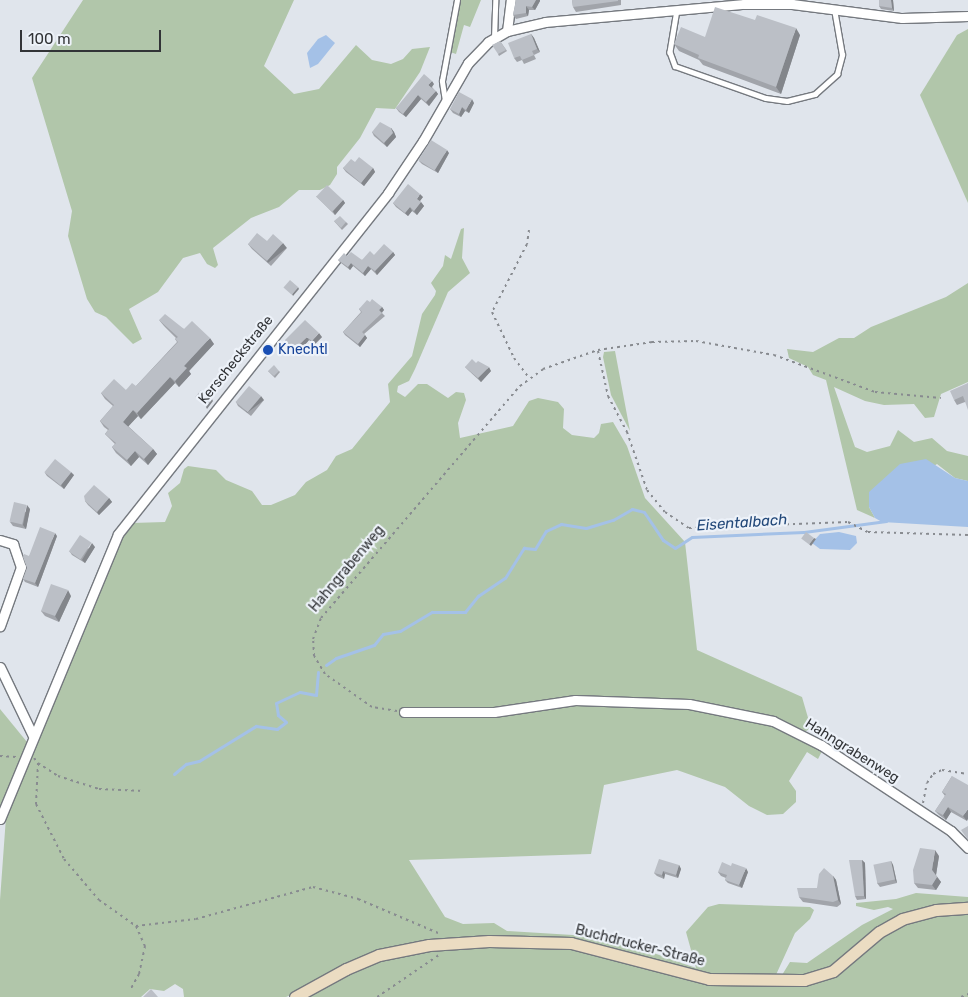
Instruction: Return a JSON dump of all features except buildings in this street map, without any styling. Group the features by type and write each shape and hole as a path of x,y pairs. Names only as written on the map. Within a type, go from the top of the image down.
{"street":[{"path":"507,31 511,0"},
{"name":"Kerscheckstraße","path":"0,819 33,736 49,707 92,591 118,534 388,193 423,141 445,101 473,57 494,38 507,31 557,20 677,8 778,1 924,19 968,16"},
{"path":"0,540 13,544 21,567 0,626"},
{"path":"0,667 33,736"},
{"name":"Hahngrabenweg","path":"404,712 494,712 575,700 689,704 773,721 821,745 955,834 968,848"},
{"name":"Buchdrucker-Straße","path":"295,997 346,969 380,955 429,946 489,941 571,943 709,979 804,980 833,971 879,932 902,919 936,910 968,908"}],"lane":[{"path":"445,101 442,81 457,0"},
{"path":"494,38 495,0"},
{"path":"677,8 670,52 675,66 766,98 787,101 815,94 837,74 842,55 834,9"}],"path":[{"path":"529,230 527,244 492,312 514,358 529,378"},
{"name":"Hahngrabenweg","path":"404,712 372,707 325,674 314,656 313,639 321,618 529,378 562,361 598,350 670,340 715,343 774,355 875,392 941,398"},
{"path":"598,350 608,396 627,432 647,490 665,512 689,528 848,522 868,532 968,535"},
{"path":"0,756 12,758 28,751 38,763 58,776 99,789 144,791"},
{"path":"38,763 36,804 64,860 99,900 136,926 144,946 139,974 130,990"},
{"path":"919,810 933,774 942,770 968,774"},
{"path":"136,926 196,919 313,887 358,899 444,936"},
{"path":"377,997 445,951"},
{"path":"961,997 968,994"}],"green space":[{"path":"83,0 294,0 264,66 294,94 319,89 356,45 372,60 391,64 403,59 412,49 430,47 420,72 395,109 376,108 360,138 337,167 337,174 330,185 320,190 299,190 279,207 251,218 213,248 218,265 215,268 207,264 200,253 183,258 158,292 129,309 142,339 133,344 106,317 95,312 87,299 68,236 72,211 32,78"},
{"path":"460,0 481,0 470,27 464,25 456,54 450,52"},
{"path":"968,29 968,203 920,95 957,35"},
{"path":"464,228 462,258 470,273 448,292 409,381 398,386 397,392 405,397 418,384 427,384 448,398 456,392 464,393 466,400 458,423 460,438 513,426 529,401 538,398 558,402 564,409 563,428 572,435 594,438 599,433 601,424 613,422 627,446 645,498 685,542 697,650 802,697 811,728 798,736 823,749 818,759 807,752 789,781 796,791 796,802 783,814 767,815 749,806 725,787 677,770 604,785 591,854 409,860 445,917 463,924 494,923 507,931 589,936 606,940 611,938 696,968 686,932 708,907 719,904 810,907 814,910 810,919 795,933 775,977 710,975 571,939 489,937 429,941 286,997 184,997 183,989 175,984 164,991 150,989 141,997 0,997 0,900 6,817 122,537 132,523 165,522 172,506 168,493 180,483 184,469 188,466 216,470 226,480 252,491 262,505 271,505 295,495 306,482 327,470 336,456 352,449 390,402 388,384 412,356 422,314 435,295 436,291 431,283 443,266 445,255 451,259 461,229"},
{"path":"968,283 968,382 941,394 934,417 925,418 914,404 884,405 865,401 834,387 855,447 867,452 890,446 898,430 914,442 932,438 947,451 968,456 968,481 955,478 937,464 869,507 875,518 857,510 826,380 813,375 808,367 789,358 787,349 813,352 839,338 854,338 871,327 946,297"},
{"path":"615,351 630,431 611,395 603,357 604,352"},
{"path":"0,709 27,742 0,814"},
{"path":"916,893 968,897 968,904 912,911 835,964 812,975 782,975 790,962 807,963 862,925 893,909 888,907 874,910 856,906 856,903 896,899"},
{"path":"968,912 968,997 302,997 347,972 392,955 461,946 570,947 697,981 804,984 897,926 937,914"}],"water":[{"path":"326,35 335,43 318,64 310,68 307,53 318,39"},
{"path":"926,459 955,478 968,481 968,527 882,522 875,518 869,507 869,492 900,464"},
{"path":"839,532 856,536 857,543 850,550 820,549 812,543 820,534"}],"waterway":[{"name":"Eisentalbach","path":"326,665 336,658 374,645 383,634 400,631 432,612 465,612 478,596 505,578 524,548 535,549 546,531 561,524 586,528 613,520 632,509 644,512 663,540 675,548 692,537 804,532 886,521"},
{"name":"Eisentalbach","path":"174,774 186,764 199,761 256,726 277,729 286,722 278,715 276,703 300,692 316,695 318,672"}],"place":[{"name":"Knechtl","path":"268,350"}]}
